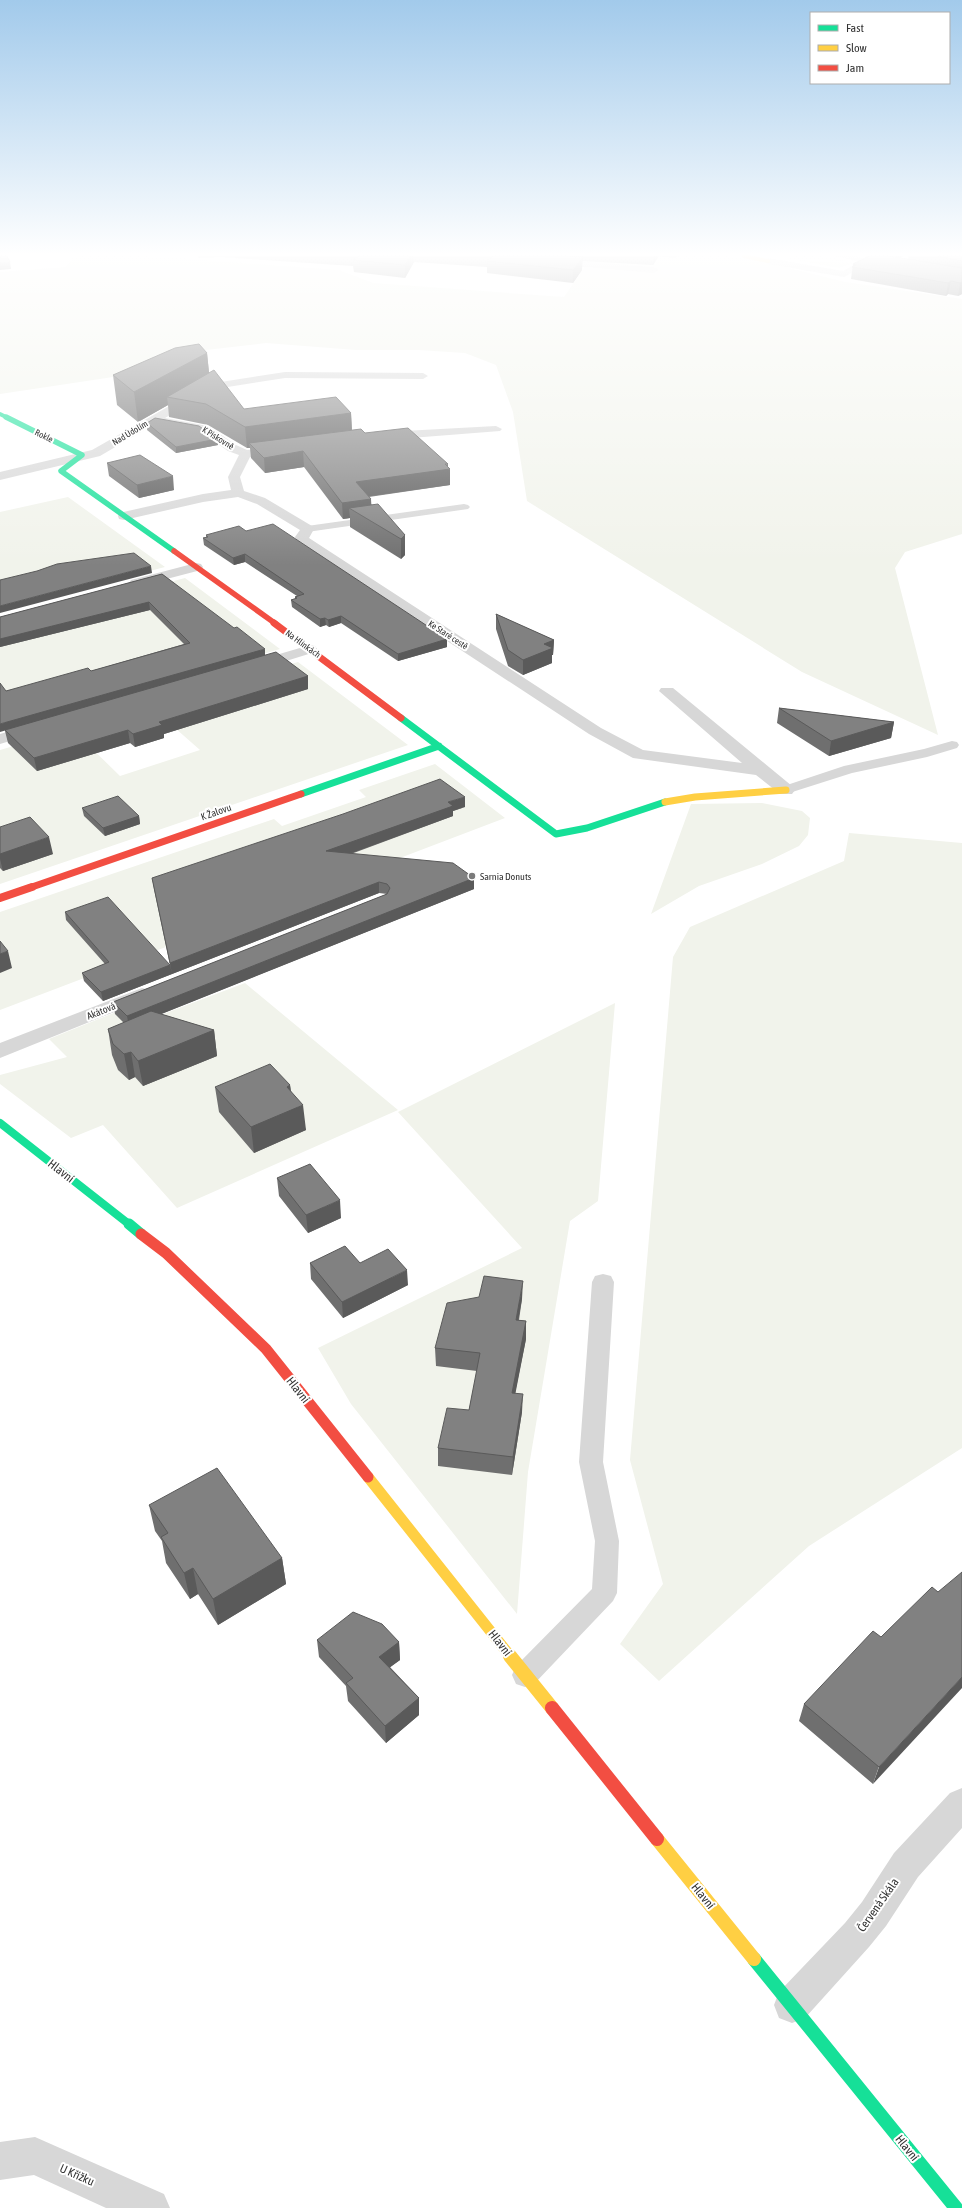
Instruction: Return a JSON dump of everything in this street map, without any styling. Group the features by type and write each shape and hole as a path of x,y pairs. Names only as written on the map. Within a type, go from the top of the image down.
{"street":[{"name":"Nad Údolím","path":"0,476 75,460 96,453 207,388 236,381 285,375 423,376"},
{"name":"Rokle","path":"0,414 82,455 75,460"},
{"name":"K Pískovně","path":"154,419 204,428 232,448 246,454 290,448"},
{"path":"374,437 496,429"},
{"path":"239,493 233,484 233,476 246,454"},
{"name":"Na Hlinkách","path":"75,460 61,471 310,649 556,834 586,830 643,808 675,799 718,795 764,795 786,790"},
{"path":"124,516 202,498 239,493 261,501 307,529"},
{"name":"Ke Staré cestě","path":"307,529 302,537 303,540 595,731 639,754 761,771 786,790"},
{"path":"121,587 196,567"},
{"path":"242,669 310,649"},
{"path":"667,691 761,771"},
{"path":"0,740 45,726"},
{"name":"K Žalovu","path":"0,898 440,746"},
{"name":"Akátová","path":"0,1051 161,987"},
{"name":"Hlavní","path":"0,1123 166,1252 266,1349 525,1675 956,2208"},
{"name":"Červená Skála","path":"792,2005 857,1935 874,1914 906,1865 962,1804"},
{"name":"U Křížku","path":"0,2161 35,2156 150,2208"}],"lane":[{"path":"307,529 464,507"},
{"path":"786,790 849,770 927,753 952,745"},
{"path":"525,1675 604,1593 607,1541 591,1462 603,1282"}],"shaded area":[{"path":"0,359 154,359 153,371 0,394"},
{"path":"481,359 962,359 962,534 905,552 895,568 938,735 802,672 527,501 513,412 496,365"},
{"path":"68,497 165,567 0,610 0,512"},
{"path":"185,578 280,649 0,730 0,627"},
{"path":"298,662 408,745 0,884 0,750 72,729 120,776 200,750 150,706"},
{"path":"435,764 505,818 0,1010 0,912 274,819 282,826 366,797 359,790"},
{"path":"762,803 802,811 810,818 808,835 799,846 762,864 699,886 651,914 691,804"},
{"path":"849,833 962,843 962,1448 809,1546 659,1681 620,1644 663,1584 630,1460 673,957 690,927 844,861"},
{"path":"245,983 398,1110 177,1208 103,1125 71,1138 0,1084 0,1075 67,1057 49,1039 116,1012 129,1027"},
{"path":"615,1003 598,1201 570,1221 528,1472 517,1614 351,1404 318,1348 522,1248 398,1112"}],"building":[{"path":"150,359 196,359 134,392 113,375"},
{"path":"214,370 244,409 336,397 351,413 245,427 206,404 167,397"},
{"path":"155,418 199,426 217,439 176,447 147,423"},
{"path":"408,428 448,464 445,464 450,469 356,482 371,499 342,503 303,451 264,458 249,443 361,429 365,433"},
{"path":"140,455 173,476 137,485 107,463"},
{"path":"378,504 405,535 401,539 349,508"},
{"path":"273,524 447,639 398,654 341,616 328,620 325,618 320,619 291,600 304,594 245,554 233,558 203,538 208,537 206,535 239,526 246,531"},
{"path":"134,553 151,566 0,606 0,580 37,571 57,564"},
{"path":"162,574 234,628 237,627 265,649 0,724 0,683 6,691 88,668 91,671 190,643 149,602 0,639 0,617"},
{"path":"496,614 554,640 544,644 553,648 523,660 508,650"},
{"path":"276,652 308,676 159,722 162,725 133,734 128,730 34,758 5,730"},
{"path":"779,708 894,722 831,741"},
{"path":"440,779 465,797 448,802 453,806 326,851 453,863 474,878 127,1016 113,1002 387,894 390,888 387,884 379,882 170,963 152,878 343,814"},
{"path":"118,796 139,816 103,828 82,808"},
{"path":"30,817 49,837 0,854 0,827"},
{"path":"108,897 170,965 101,992 82,973 109,962 65,912"},
{"path":"0,941 8,951 0,954"},
{"path":"151,1011 214,1030 138,1061 131,1052 124,1054 113,1044 108,1029"},
{"path":"270,1064 290,1085 287,1087 303,1105 251,1127 215,1087"},
{"path":"310,1164 340,1200 306,1215 277,1178"},
{"path":"345,1246 360,1263 388,1249 407,1270 342,1302 310,1263"},
{"path":"484,1276 523,1281 516,1320 526,1321 512,1393 523,1394 513,1457 438,1448 447,1408 469,1410 480,1353 435,1348 447,1303 479,1297"},
{"path":"217,1468 282,1558 213,1599 193,1568 184,1573 161,1537 168,1533 149,1505"},
{"path":"962,1572 962,1677 879,1767 804,1704 873,1631 881,1637 932,1587 938,1592"},
{"path":"353,1612 382,1624 399,1642 379,1657 419,1698 385,1726 346,1683 353,1678 317,1640"}],"traffic: fast":[{"path":"0,414 82,455 61,471 174,551"},
{"path":"401,718 556,834 587,828 665,802"},
{"path":"301,794 439,746"},
{"path":"0,1123 141,1234"},
{"path":"754,1959 956,2208"}],"traffic: slow":[{"path":"665,802 695,797 756,794 786,790"},
{"path":"368,1477 552,1708"},
{"path":"657,1839 754,1959"}],"traffic: jam":[{"path":"174,551 310,649 401,718"},
{"path":"0,898 301,794"},
{"path":"141,1234 166,1253 266,1349 368,1477"},
{"path":"552,1708 657,1839"}],"place":[{"name":"Sarnia Donuts","path":"472,876"}]}
